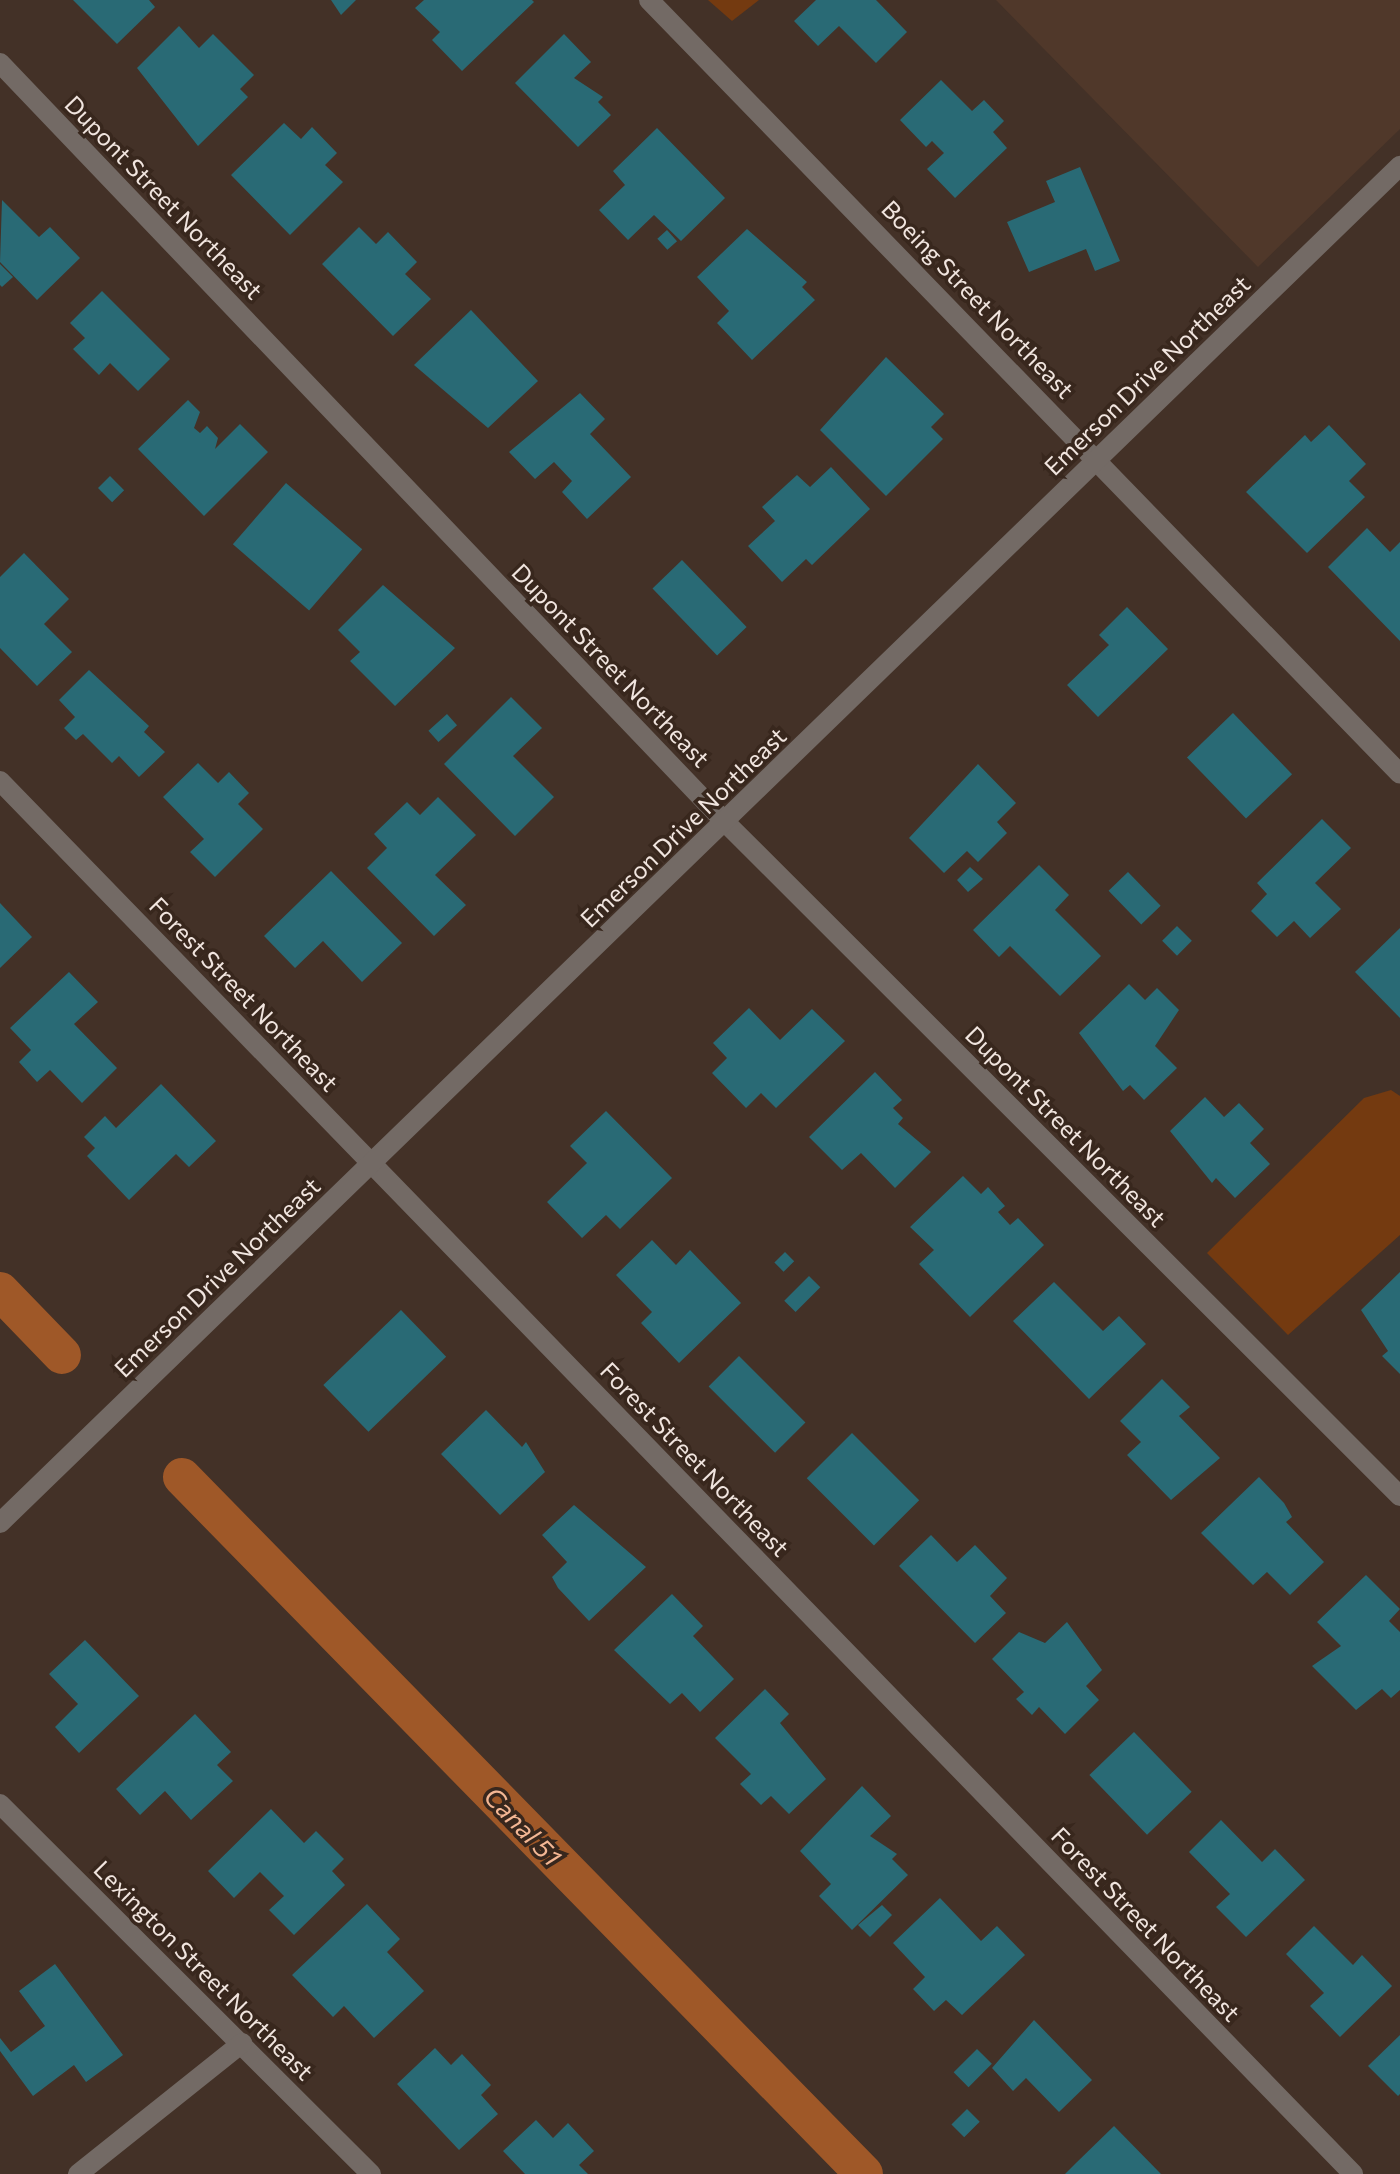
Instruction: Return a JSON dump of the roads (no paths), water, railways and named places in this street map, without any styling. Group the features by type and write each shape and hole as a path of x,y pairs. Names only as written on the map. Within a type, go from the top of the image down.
{"street":[{"name":"Boeing Street Northeast","path":"649,0 1098,459 1400,774"},
{"name":"Dupont Street Northeast","path":"0,63 725,822 1400,1496"},
{"name":"Emerson Drive Northeast","path":"0,1523 1400,166"},
{"name":"Forest Street Northeast","path":"0,781 1353,2174"},
{"name":"Lexington Street Northeast","path":"0,1804 371,2174"},
{"path":"78,2174 242,2043"}],"waterway":[{"name":"Canal 51","path":"0,1291 62,1355"},
{"name":"Canal 51","path":"182,1477 864,2174"}]}
